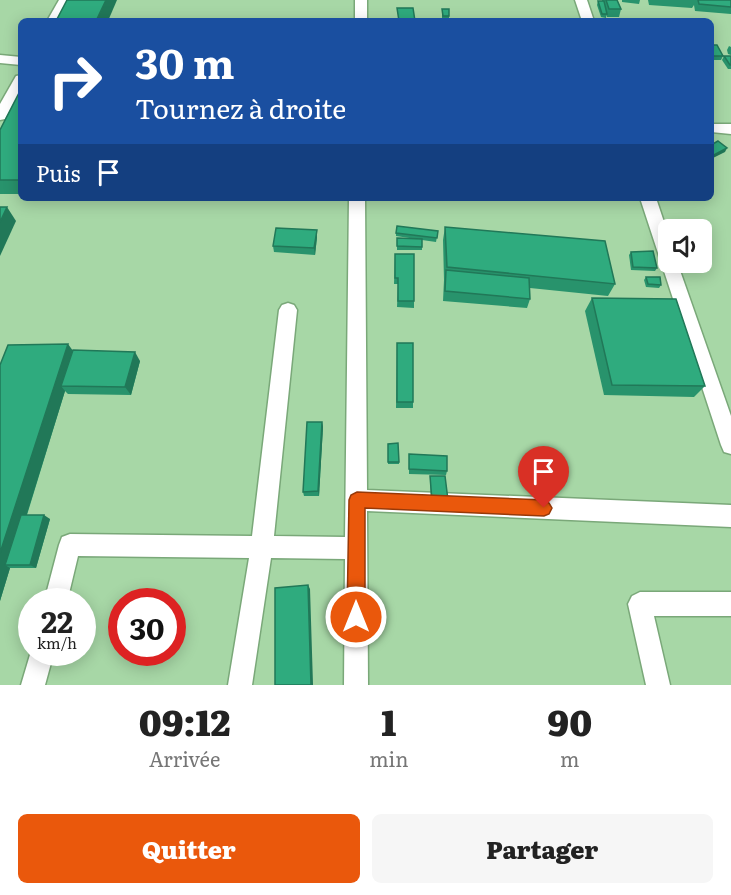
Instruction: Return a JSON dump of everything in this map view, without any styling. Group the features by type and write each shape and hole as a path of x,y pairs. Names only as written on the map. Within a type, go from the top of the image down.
{"street":[{"path":"55,18 65,0"},
{"path":"361,18 362,0"},
{"path":"581,0 587,18"},
{"path":"0,59 18,61"},
{"path":"0,116 18,84"},
{"path":"714,128 731,129"},
{"path":"356,685 357,201"},
{"path":"649,201 658,228"},
{"path":"673,273 725,409 731,445"},
{"path":"240,685 262,547 288,310"},
{"path":"357,500 731,516"},
{"path":"59,588 70,545 356,548"},
{"path":"658,685 640,604 731,604"},
{"path":"33,685 38,666"}],"building":[{"path":"67,0 106,0 97,18 58,18"},
{"path":"606,0 617,0 621,9 609,9"},
{"path":"698,0 731,0 731,7 699,4"},
{"path":"598,1 604,1 607,14 602,14"},
{"path":"397,8 413,8 415,18 399,18"},
{"path":"442,9 449,9 449,16 443,16"},
{"path":"714,45 717,45 723,56 714,56"},
{"path":"724,56 731,56 731,65 730,65"},
{"path":"18,95 18,180 0,180 0,130"},
{"path":"718,141 727,148 714,155 714,143"},
{"path":"0,207 7,207 0,222"},
{"path":"397,226 438,231 437,238 396,233"},
{"path":"445,227 605,241 615,284 447,267"},
{"path":"276,228 317,230 314,248 273,246"},
{"path":"397,238 422,239 422,247 397,246"},
{"path":"653,251 657,268 633,267 631,252"},
{"path":"395,254 414,254 414,301 398,301"},
{"path":"446,270 529,278 530,299 445,291"},
{"path":"646,277 660,277 661,285 648,284"},
{"path":"592,298 676,299 705,386 612,385"},
{"path":"397,343 413,343 413,402 397,402"},
{"path":"68,344 0,553 0,365 8,345"},
{"path":"73,350 135,352 125,387 61,386"},
{"path":"307,422 322,422 318,491 303,492"},
{"path":"398,443 399,462 388,462 388,444"},
{"path":"409,454 447,456 447,471 409,469"},
{"path":"430,476 445,476 448,500 432,501"},
{"path":"21,515 44,515 30,565 5,565"},
{"path":"308,585 311,685 275,685 275,588"}],"route":[{"path":"356,617 357,500 544,508"}]}
